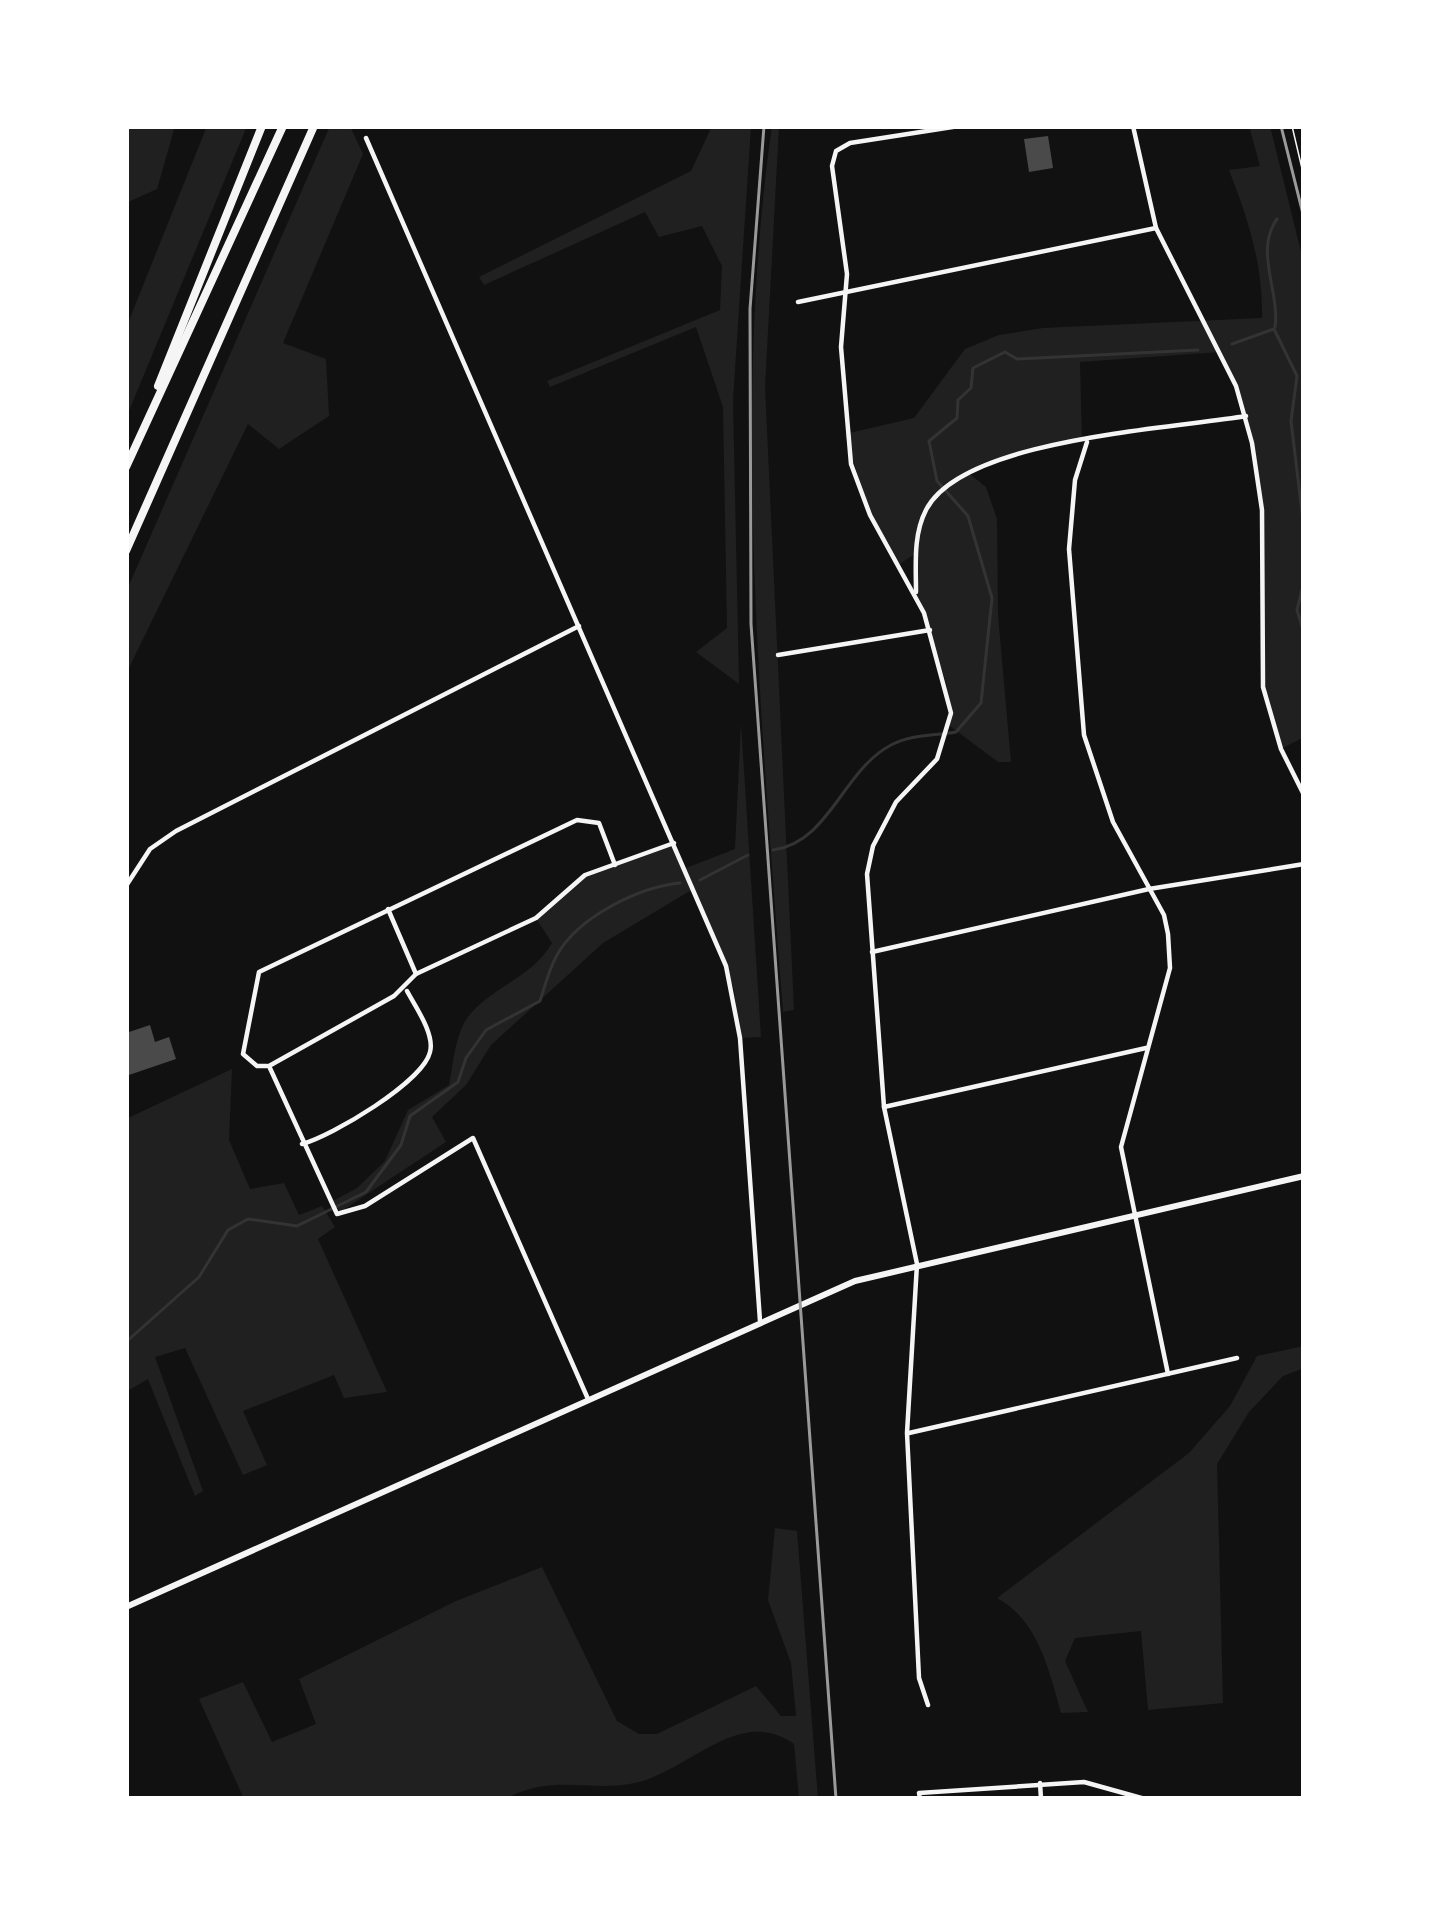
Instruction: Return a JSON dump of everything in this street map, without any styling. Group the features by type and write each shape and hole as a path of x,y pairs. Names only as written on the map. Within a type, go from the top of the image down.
{"highway":[{"path":"126,466 262,126"},
{"path":"126,466 283,126"},
{"path":"126,550 314,126"}],"main road":[{"path":"126,1607 855,1280 1304,1176"}],"street":[{"path":"928,1705 919,1678 907,1433 917,1264 884,1107 867,874 873,846 896,802 946,742 950,726 947,685 930,630 870,515 851,464 843,414 847,274 832,166 836,151 860,141 958,126"},
{"path":"1133,126 1156,228 1220,352 1246,416 1262,510 1263,687 1281,749 1304,795"},
{"path":"366,138 734,989 760,1321"},
{"path":"798,302 1156,228"},
{"path":"916,596 921,522 946,486 998,457 1246,416"},
{"path":"1087,442 1070,528 1078,692 1103,797 1164,914 1170,968 1122,1134 1168,1374"},
{"path":"126,886 150,849 176,831 580,626"},
{"path":"778,655 930,630"},
{"path":"615,865 599,823 577,820 259,972 244,1054 257,1066 269,1066 406,989 416,974 536,918 584,875 615,865 674,843"},
{"path":"872,952 1149,889 1304,864"},
{"path":"388,909 416,974"},
{"path":"302,1144 359,1120 428,1058 430,1041 406,989"},
{"path":"884,1107 1146,1048"},
{"path":"269,1066 337,1214 365,1206 473,1138 588,1400"},
{"path":"907,1433 1237,1358"},
{"path":"920,1796 1084,1782 1145,1799"},
{"path":"1040,1784 1041,1799"}],"path":[{"path":"1292,126 1304,177"}],"shaded area":[{"path":"126,126 175,126 157,189 126,203"},
{"path":"207,126 247,126 126,418 126,328"},
{"path":"330,126 350,126 363,154 283,343 326,359 329,416 279,449 248,424 126,674 126,592"},
{"path":"712,126 751,126 733,400 739,684 696,652 727,628 723,407 696,327 550,387 547,381 720,310 722,266 702,226 659,237 645,212 484,285 479,277 691,171"},
{"path":"772,126 779,126 765,387 794,1010 783,1012 759,681 752,456 753,344"},
{"path":"1249,126 1270,126 1304,264 1304,737 1281,749 1263,687 1258,470 1236,386 1220,352 1080,362 1082,442 1014,453 966,471 986,487 997,519 998,615 1011,762 998,762 950,726 947,685 916,596 915,554 898,565 870,515 845,434 914,418 965,349 999,335 1043,328 1262,318 1253,242 1229,170 1260,166"},
{"path":"741,723 761,1037 740,1038 734,989 693,889 603,943 491,1045 466,1085 432,1117 446,1142 340,1212 333,1201 357,1188 385,1161 408,1110 449,1085 466,1019 535,964 552,943 536,918 585,875 674,843 686,868 735,849"},
{"path":"232,1069 229,1140 250,1189 284,1183 299,1215 322,1206 335,1227 318,1239 387,1392 344,1398 334,1375 243,1411 267,1465 243,1475 185,1348 155,1357 203,1491 195,1496 148,1379 126,1392 126,1119"},
{"path":"1304,1346 1304,1368 1283,1376 1249,1412 1217,1464 1223,1703 1148,1710 1141,1631 1075,1638 1065,1661 1088,1712 1061,1713 1032,1633 997,1598 1189,1453 1230,1406 1257,1356"},
{"path":"775,1528 797,1531 818,1799 799,1799 794,1744 757,1732 722,1741 651,1778 615,1786 543,1786 506,1799 244,1799 199,1699 243,1682 272,1742 316,1724 299,1679 456,1601 542,1567 617,1721 639,1734 657,1734 756,1686 781,1716 796,1716 791,1663 768,1600"}],"building":[{"path":"1048,136 1053,168 1029,172 1024,139"},
{"path":"150,1025 155,1042 169,1037 176,1059 126,1076 126,1033"}],"waterway":[{"path":"1275,327 1268,244 1277,219"},
{"path":"1274,329 1297,376 1291,421 1304,529"},
{"path":"1232,344 1274,329"},
{"path":"773,850 809,834 874,757 907,739 956,732 981,703 992,598 968,516 937,481 929,441 957,418 958,400 971,388 973,368 1005,352 1017,359 1198,350"},
{"path":"1304,581 1297,610 1304,633"},
{"path":"700,880 748,855"},
{"path":"126,1342 199,1277 228,1230 248,1219 297,1226 366,1192 401,1145 410,1116 458,1082 466,1058 486,1030 540,1001 557,955 579,928 611,906 680,883"}],"railway":[{"path":"764,126 750,309 751,624 836,1799"},
{"path":"1281,126 1304,218"}]}
